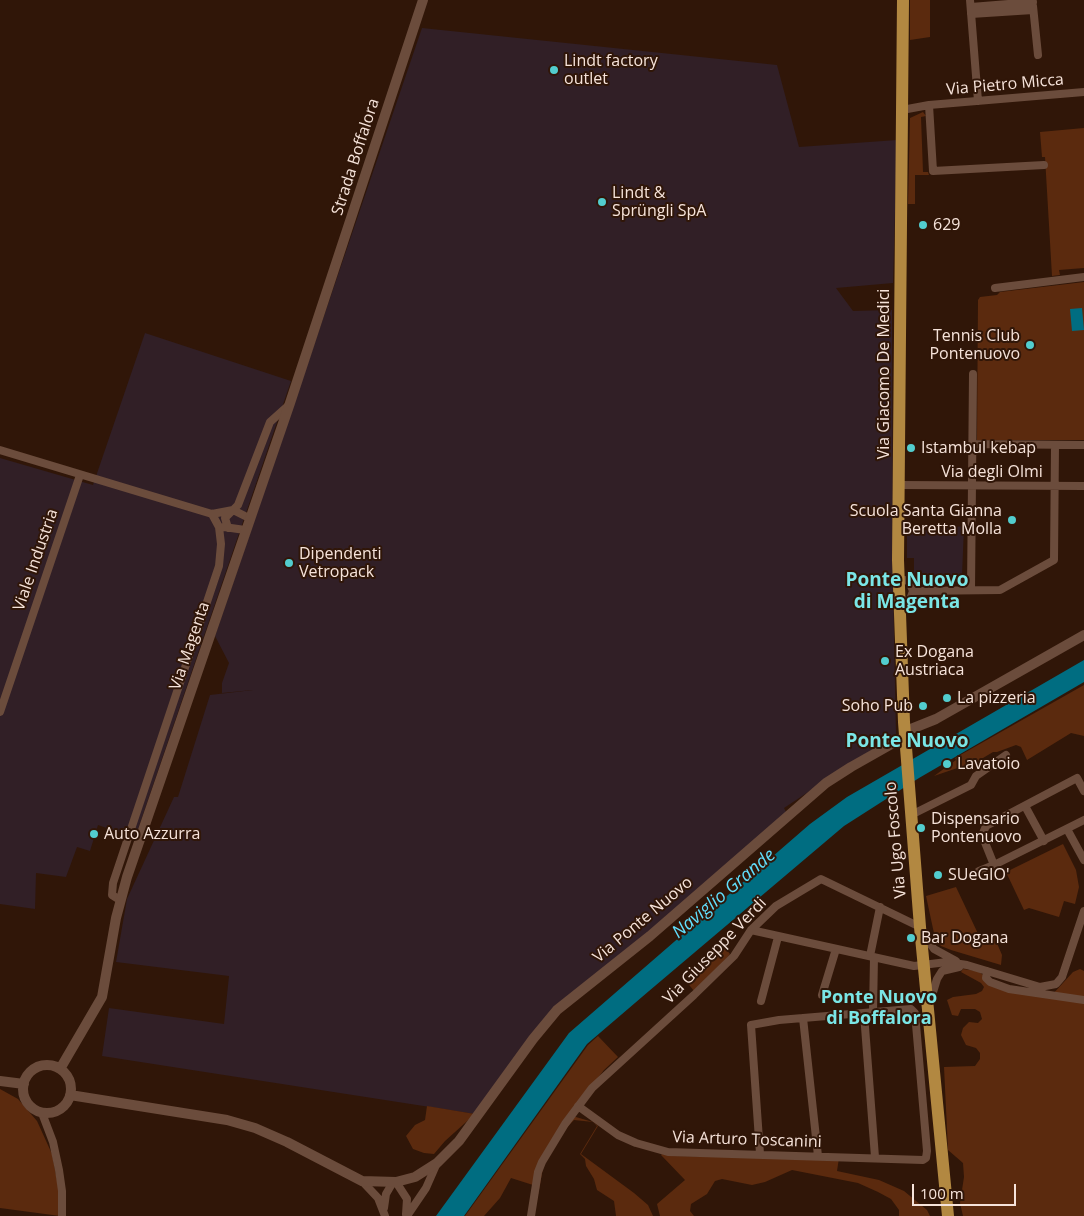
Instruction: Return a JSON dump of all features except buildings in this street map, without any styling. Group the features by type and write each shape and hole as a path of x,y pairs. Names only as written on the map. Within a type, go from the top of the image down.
{"main road":[{"name":"Via Giacomo De Medici","path":"903,0 899,579 905,742"},
{"name":"Via Ugo Foscolo","path":"905,742 920,928 948,1216"}],"street":[{"name":"Strada Boffalora","path":"316,323 423,0"},
{"path":"978,101 971,7 1034,4 1038,55"},
{"name":"Via Pietro Micca","path":"902,110 929,105 1084,92"},
{"name":"Via Pietro Micca","path":"929,105 932,171 1044,165"},
{"path":"995,288 1084,278"},
{"name":"Via Magenta","path":"60,1069 102,997 120,900 316,323"},
{"path":"971,590 973,374"},
{"path":"228,528 225,518 238,506 270,422 290,404"},
{"name":"Via degli Olmi","path":"972,444 1084,445"},
{"path":"913,592 1000,590 1054,560 1055,445"},
{"path":"0,450 212,514 233,510 249,518"},
{"name":"Viale Industria","path":"0,712 80,475"},
{"name":"Via degli Olmi","path":"899,485 1084,486"},
{"path":"212,514 219,527 245,530"},
{"name":"Via Magenta","path":"120,900 112,895 113,883 218,566 221,544 219,527"},
{"path":"899,579 909,580 913,592 908,605 900,606"},
{"name":"Via Ponte Nuovo","path":"362,1181 394,1182 415,1177 437,1163 459,1140 556,1010 650,936 826,783 851,767 905,742 911,729 936,719 1084,635"},
{"path":"911,816 971,784 976,776 1006,755"},
{"path":"994,865 984,840 984,829 1078,778 1084,791"},
{"path":"1026,806 1044,841"},
{"path":"979,871 1084,820"},
{"path":"1067,829 1084,860"},
{"name":"Via Giuseppe Verdi","path":"531,1216 538,1172 542,1162 578,1106 592,1088 669,1019 727,962 752,930 776,906 819,879 920,928"},
{"path":"873,1013 872,957 880,907"},
{"path":"920,928 934,949 943,956 1040,987 1056,984 1065,972 1084,912"},
{"path":"752,930 914,966 947,962 967,965"},
{"path":"762,1001 778,937"},
{"path":"822,995 836,949"},
{"path":"924,965 942,971 967,965"},
{"path":"929,1019 934,987 942,971"},
{"path":"987,971 986,978 990,982 1009,989 1084,1000"},
{"path":"760,1154 751,1025 779,1020 864,1014 911,1008 915,1013 922,1087 935,1086"},
{"path":"864,1014 875,1157"},
{"path":"803,1018 818,1156"},
{"path":"53,1066 60,1069 69,1080 70,1095 63,1108 49,1114 42,1113 29,1105 23,1092 24,1084 31,1071 38,1067 53,1066"},
{"path":"0,1081 24,1084"},
{"name":"Via Arturo Toscanini","path":"578,1106 618,1135 668,1152 875,1157 919,1160 926,1158 922,1087"},
{"path":"70,1095 227,1120 245,1125 286,1142 362,1181 378,1198 385,1214"},
{"path":"42,1113 59,1170 62,1191 62,1216"},
{"name":"Via Ponte Nuovo","path":"406,1216 426,1188 437,1163"},
{"path":"385,1214 386,1194 394,1182"},
{"name":"Via Ponte Nuovo","path":"394,1182 407,1199 406,1216"}],"shaded area":[{"path":"910,0 930,0 930,37 910,40"},
{"path":"422,28 777,65 799,147 897,140 893,283 836,288 853,311 892,310 893,585 896,734 784,808 786,812 685,902 587,982 475,1114 102,1056 109,1008 224,1024 229,976 116,962 127,899 174,797 178,797 210,695 253,690 222,693 222,683 229,663 215,636"},
{"path":"923,112 926,116 921,117 923,172 928,172 929,175 915,175 915,204 908,204 910,118"},
{"path":"1084,128 1084,268 1059,270 1060,275 1052,276 1045,157 1042,157 1040,132"},
{"name":"Tennis Club Pontenuovo","path":"1084,282 1084,440 977,440 978,300 980,297 997,295 1000,292"},
{"path":"145,333 291,381 135,838 98,825 90,851 77,847 66,877 36,873 35,909 0,904 0,458 93,485"},
{"path":"964,526 962,576 914,575 914,558 907,558 907,532"},
{"path":"1084,685 1084,736 1071,733 1027,760 1021,747 1016,745 993,752 978,761 934,776 956,760 955,758"},
{"path":"1063,844 1076,870 1079,887 1075,904 1064,901 1059,917 1029,908 1024,910 1006,872"},
{"path":"956,887 981,940 993,934 1002,955 1001,965 941,946 935,938 926,896"},
{"path":"724,947 730,954 718,969 694,991 686,981"},
{"path":"963,969 978,971 988,983 1052,995 1073,972 1080,969 1084,971 1084,1216 963,1216 960,1203 964,1177 963,1163 948,1150 944,1067 975,1066 980,1059 980,1053 976,1048 966,1045 961,1035 963,1028 969,1022 978,1023 982,1019 980,1012 975,1009 961,1009 958,1016 952,1015 947,1000 953,997 976,994 982,991 984,987 981,983 961,972"},
{"path":"598,1036 618,1057 604,1070 569,1115 593,1122 574,1120 565,1129 544,1163 534,1216 533,1185 511,1178 500,1198 484,1216 465,1216 588,1045"},
{"path":"0,1089 18,1099 37,1121 52,1154 60,1196 60,1216 0,1208"},
{"path":"427,1106 475,1114 445,1141 434,1154 424,1153 413,1149 406,1136 415,1125 425,1120"},
{"path":"593,1122 598,1126 581,1154 648,1205 653,1216 616,1216 614,1201 597,1190 594,1179 586,1166 585,1159 580,1154 597,1126"},
{"path":"662,1154 672,1156 839,1158 837,1171 879,1180 904,1191 927,1210 930,1216 899,1216 899,1210 891,1199 858,1183 792,1170 765,1182 752,1185 722,1179 715,1181 707,1194 691,1204 690,1211 694,1216 660,1216 657,1204 685,1180"}],"water":[{"path":"1082,308 1084,330 1072,331 1070,309"},
{"path":"1084,660 1084,682 919,778 844,826 587,1044 464,1216 436,1216 569,1033 810,824 847,797"}],"place":[{"name":"Lindt factory outlet","path":"554,70"},
{"name":"Lindt & Sprüngli SpA","path":"602,202"},
{"name":"629","path":"923,225"},
{"name":"Tennis Club Pontenuovo","path":"1030,345"},
{"name":"Istambul kebap","path":"911,448"},
{"name":"Scuola Santa Gianna Beretta Molla","path":"1012,520"},
{"name":"Dipendenti Vetropack","path":"289,563"},
{"name":"Ex Dogana Austriaca","path":"885,661"},
{"name":"La pizzeria","path":"947,698"},
{"name":"Soho Pub","path":"923,706"},
{"name":"Lavatoio","path":"947,764"},
{"name":"Dispensario Pontenuovo","path":"921,828"},
{"name":"Auto Azzurra","path":"94,834"},
{"name":"SUeGIO'","path":"938,875"},
{"name":"Bar Dogana","path":"911,938"}],"district":[{"name":"Ponte Nuovo di Magenta","path":"907,592"},
{"name":"Ponte Nuovo","path":"907,742"},
{"name":"Ponte Nuovo di Boffalora","path":"879,1008"}],"water label":[{"name":"Naviglio Grande","path":"724,894"}]}
